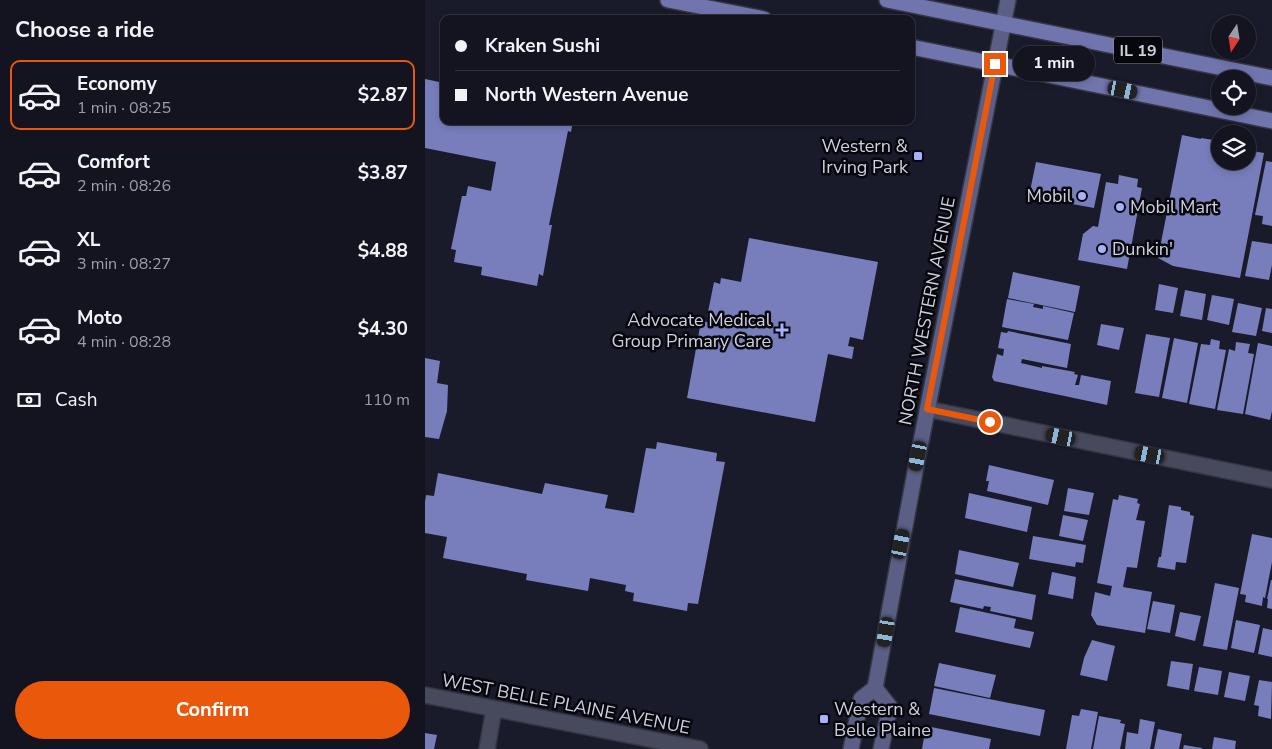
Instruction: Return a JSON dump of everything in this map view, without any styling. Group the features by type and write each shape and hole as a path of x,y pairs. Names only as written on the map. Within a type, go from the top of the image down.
{"main road":[{"path":"668,0 744,15"},
{"name":"IL 19","path":"887,0 1272,78"},
{"name":"NORTH WESTERN AVENUE","path":"851,749 861,700 875,688 927,409 1008,0"},
{"name":"IL 19","path":"915,49 1272,121"},
{"path":"875,688 890,707 881,749"}],"street":[{"path":"927,409 1272,480"},
{"name":"WEST BELLE PLAINE AVENUE","path":"425,696 700,749"},
{"path":"487,749 494,709"}],"building":[{"path":"425,79 440,82 440,125 572,125 571,132 568,131 549,225 552,225 543,276 539,274 537,286 481,275 482,267 454,262 456,250 451,249 462,196 466,196 468,186 491,191 496,162 425,148"},
{"path":"1182,135 1211,140 1211,170 1256,170 1256,152 1264,153 1240,278 1173,266 1158,258"},
{"path":"1266,161 1272,162 1272,226 1262,224 1263,216 1255,215"},
{"path":"1036,162 1101,174 1094,208 1029,196"},
{"name":"Mobil Mart","path":"1119,175 1138,179 1137,187 1142,188 1127,269 1078,260 1083,234 1093,226 1098,227 1106,182 1118,184"},
{"name":"Advocate Medical Group Primary Care","path":"749,238 878,262 863,340 850,337 848,346 854,347 852,359 828,354 815,422 687,398 701,321 714,323 715,319 707,317 714,282 720,284 721,278 741,282"},
{"path":"1252,241 1272,244 1272,265 1269,280 1245,276"},
{"path":"1013,272 1080,286 1075,312 1008,298"},
{"path":"1159,284 1178,288 1173,313 1155,310"},
{"path":"1185,290 1206,294 1202,320 1180,316"},
{"path":"1212,295 1234,299 1229,325 1207,320"},
{"path":"1007,299 1034,304 1033,307 1043,309 1043,306 1074,313 1068,340 1002,327"},
{"path":"1238,303 1262,308 1256,336 1232,332"},
{"path":"1266,308 1272,309 1272,333 1262,331"},
{"path":"1101,324 1124,328 1119,350 1097,345"},
{"path":"1008,331 1071,344 1067,368 1022,359 1021,363 1075,372 1074,374 1078,375 1075,385 1079,385 1081,375 1111,381 1107,405 994,381 992,377 997,354 1003,356 1004,349 998,348 1001,332 1007,333"},
{"path":"1146,334 1170,338 1159,397 1135,393"},
{"path":"1174,338 1198,343 1187,403 1162,398"},
{"path":"1211,339 1220,341 1219,349 1226,350 1215,409 1189,404 1201,344 1210,345"},
{"path":"1236,342 1250,344 1248,353 1254,354 1243,414 1217,410 1229,349 1235,351"},
{"path":"1258,343 1272,346 1272,411 1270,420 1245,414"},
{"path":"425,358 440,361 437,383 448,385 447,411 439,439 425,437"},
{"path":"657,442 717,453 716,461 725,462 698,604 688,603 687,611 633,601 634,593 625,591 626,585 590,578 588,591 526,580 527,574 443,558 447,537 425,533 426,495 434,496 438,473 542,494 545,483 608,495 605,508 634,513 646,448 656,449"},
{"path":"989,465 1054,480 1048,505 987,491 989,481 986,481"},
{"path":"1068,488 1094,493 1089,515 1064,511"},
{"path":"969,493 1032,507 1027,532 965,518"},
{"path":"1119,495 1138,499 1137,503 1140,504 1136,520 1145,521 1137,568 1127,567 1123,587 1152,592 1145,633 1097,625 1091,615 1095,592 1110,596 1112,586 1097,583 1113,499 1118,500"},
{"path":"1169,505 1181,507 1181,510 1190,512 1190,515 1194,516 1186,563 1176,562 1175,570 1157,567 1159,557 1161,557"},
{"path":"1063,515 1088,520 1083,541 1059,536"},
{"path":"1252,534 1272,538 1272,562 1262,606 1245,602 1246,595 1240,594"},
{"path":"1033,536 1086,545 1083,563 1076,562 1075,567 1029,559"},
{"path":"959,550 1019,563 1013,587 955,574"},
{"path":"1052,572 1076,577 1073,599 1048,594"},
{"path":"955,579 1036,595 1032,620 990,611 991,607 984,606 983,609 950,602"},
{"path":"1272,580 1272,609 1267,608"},
{"path":"1215,583 1239,588 1227,650 1203,646"},
{"path":"1153,601 1175,605 1170,633 1147,629"},
{"path":"960,607 1016,619 1014,628 1034,632 1030,648 955,632"},
{"path":"1180,612 1201,616 1195,641 1175,636"},
{"path":"1236,620 1260,625 1254,653 1231,648"},
{"path":"1263,628 1272,630 1272,657 1258,654"},
{"path":"1092,640 1115,646 1107,681 1080,675 1084,658"},
{"path":"1171,661 1193,664 1189,690 1167,686"},
{"path":"939,663 996,675 990,698 934,686"},
{"path":"1199,667 1222,671 1218,695 1194,691"},
{"path":"1229,672 1250,676 1245,701 1224,697"},
{"path":"1259,680 1272,682 1271,719 1258,716 1259,706 1254,705"},
{"path":"934,688 1045,710 1040,736 929,714"},
{"path":"1081,709 1098,712 1091,749 1066,749 1072,715 1079,716"},
{"path":"1099,716 1121,720 1120,723 1125,724 1120,749 1093,749"},
{"path":"1140,719 1155,722 1150,749 1125,749 1127,732 1138,734"},
{"path":"926,726 991,739 989,749 922,749"},
{"path":"1158,729 1182,734 1179,749 1154,749"},
{"path":"425,733 437,735 434,749 425,749"},
{"path":"1214,737 1236,741 1235,749 1212,749"},
{"path":"1184,745 1202,748 1202,749 1183,749"}],"place":[{"name":"Western & Irving Park","path":"918,156"},
{"name":"Mobil","path":"1082,196"},
{"name":"Mobil Mart","path":"1120,207"},
{"name":"Dunkin'","path":"1102,249"},
{"name":"Advocate Medical Group Primary Care","path":"782,330"},
{"name":"Western & Belle Plaine","path":"824,719"}],"route":[{"path":"990,422 927,409 995,64"}]}
